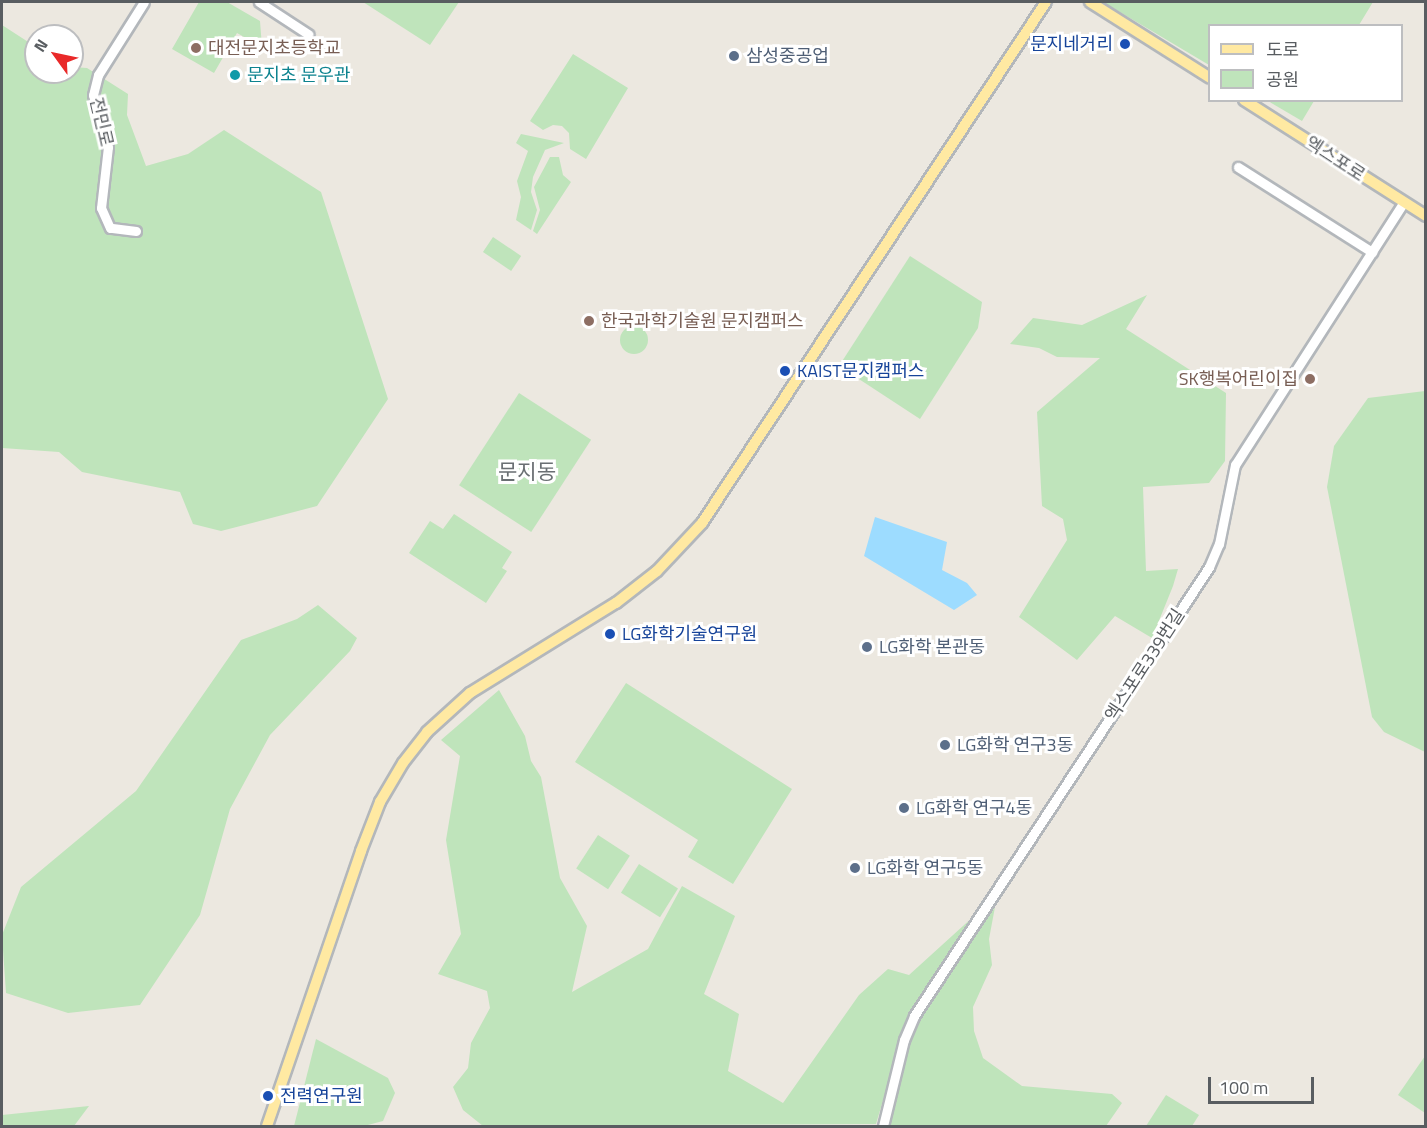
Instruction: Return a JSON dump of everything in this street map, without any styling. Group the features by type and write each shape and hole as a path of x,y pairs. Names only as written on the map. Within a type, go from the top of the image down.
{"main road":[{"path":"267,1126 361,851 380,802 403,763 427,732 470,693 616,603 657,571 702,523 1046,2"},
{"path":"1090,2 1208,77"},
{"name":"엑스포로","path":"1247,102 1425,216"}],"street":[{"name":"전민로","path":"136,231 110,228 101,208 108,147 93,95 98,75 144,2"},
{"path":"259,2 308,34"},
{"path":"1238,167 1371,252"},
{"name":"엑스포로339번길","path":"883,1126 904,1040 914,1016 1209,567 1219,544 1235,465 1404,203"}],"green space":[{"path":"199,2 227,2 260,21 262,47 237,33 214,73 172,49"},
{"path":"363,2 459,2 430,45"},
{"path":"1103,2 1373,2 1360,24 1208,24 1208,64"},
{"path":"2,25 24,39 24,84 84,84 84,68 87,68 128,94 127,115 146,166 188,154 224,130 321,192 388,399 317,506 221,531 193,524 180,492 82,472 59,452 2,448"},
{"path":"573,54 628,88 586,159 570,149 569,133 562,126 553,125 543,130 530,121"},
{"path":"1270,102 1313,102 1302,121"},
{"path":"521,134 564,143 545,150 533,177 531,192 537,210 531,230 516,220 521,197 517,181 528,151 516,143"},
{"path":"550,157 559,157 563,175 571,182 537,234 533,231 540,210 534,187"},
{"path":"493,237 521,256 511,271 483,252"},
{"path":"910,256 982,302 978,328 920,419 839,366"},
{"path":"1147,295 1126,329 1226,393 1225,461 1209,483 1143,487 1146,571 1178,569 1173,586 1152,638 1115,616 1077,660 1019,617 1067,540 1063,519 1042,506 1037,412 1100,358 1057,357 1039,348 1010,344 1033,318 1082,325"},
{"path":"634,326 644,330 648,340 644,350 634,354 624,350 620,340 624,330"},
{"path":"1426,391 1425,752 1384,732 1372,717 1327,487 1334,446 1368,398"},
{"path":"519,393 591,440 531,532 459,485"},
{"path":"454,514 512,552 502,568 507,571 486,603 409,553 430,521 443,529"},
{"path":"318,605 357,638 350,651 270,735 230,809 200,915 140,1005 68,1013 6,993 2,935 21,887 136,791 241,640 297,619"},
{"path":"626,683 792,789 733,884 688,857 698,840 575,762"},
{"path":"499,690 525,736 531,761 541,777 560,878 587,926 572,992 648,949 682,886 735,916 704,994 739,1014 728,1071 783,1103 859,995 888,969 909,975 974,916 908,1016 876,1124 483,1126 463,1110 453,1087 468,1068 471,1043 490,1008 487,991 438,974 461,934 446,840 460,756 441,740"},
{"path":"598,835 630,856 608,889 576,869"},
{"path":"639,864 678,888 660,917 621,893"},
{"path":"995,907 989,939 992,965 973,1007 974,1031 983,1058 1022,1086 1112,1094 1122,1103 1106,1126 887,1126 916,1023"},
{"path":"316,1039 388,1078 395,1093 383,1121 364,1126 294,1126"},
{"path":"1425,1056 1426,1113 1398,1095"},
{"path":"1166,1095 1199,1115 1192,1126 1146,1126"},
{"path":"89,1106 74,1126 2,1126 2,1115"}],"water":[{"path":"875,517 947,542 942,570 967,583 977,595 954,610 864,556"}],"place":[{"name":"문지네거리","path":"1125,44"},
{"name":"대전문지초등학교","path":"196,48"},
{"name":"삼성중공업","path":"734,56"},
{"name":"문지초 문우관","path":"235,75"},
{"name":"한국과학기술원 문지캠퍼스","path":"589,321"},
{"name":"KAIST문지캠퍼스","path":"785,371"},
{"name":"SK행복어린이집","path":"1310,379"},
{"name":"LG화학기술연구원","path":"610,634"},
{"name":"LG화학 본관동","path":"867,647"},
{"name":"LG화학 연구3동","path":"945,745"},
{"name":"LG화학 연구4동","path":"904,808"},
{"name":"LG화학 연구5동","path":"855,868"},
{"name":"전력연구원","path":"268,1096"}],"district":[{"name":"문지동","path":"527,471"}]}
